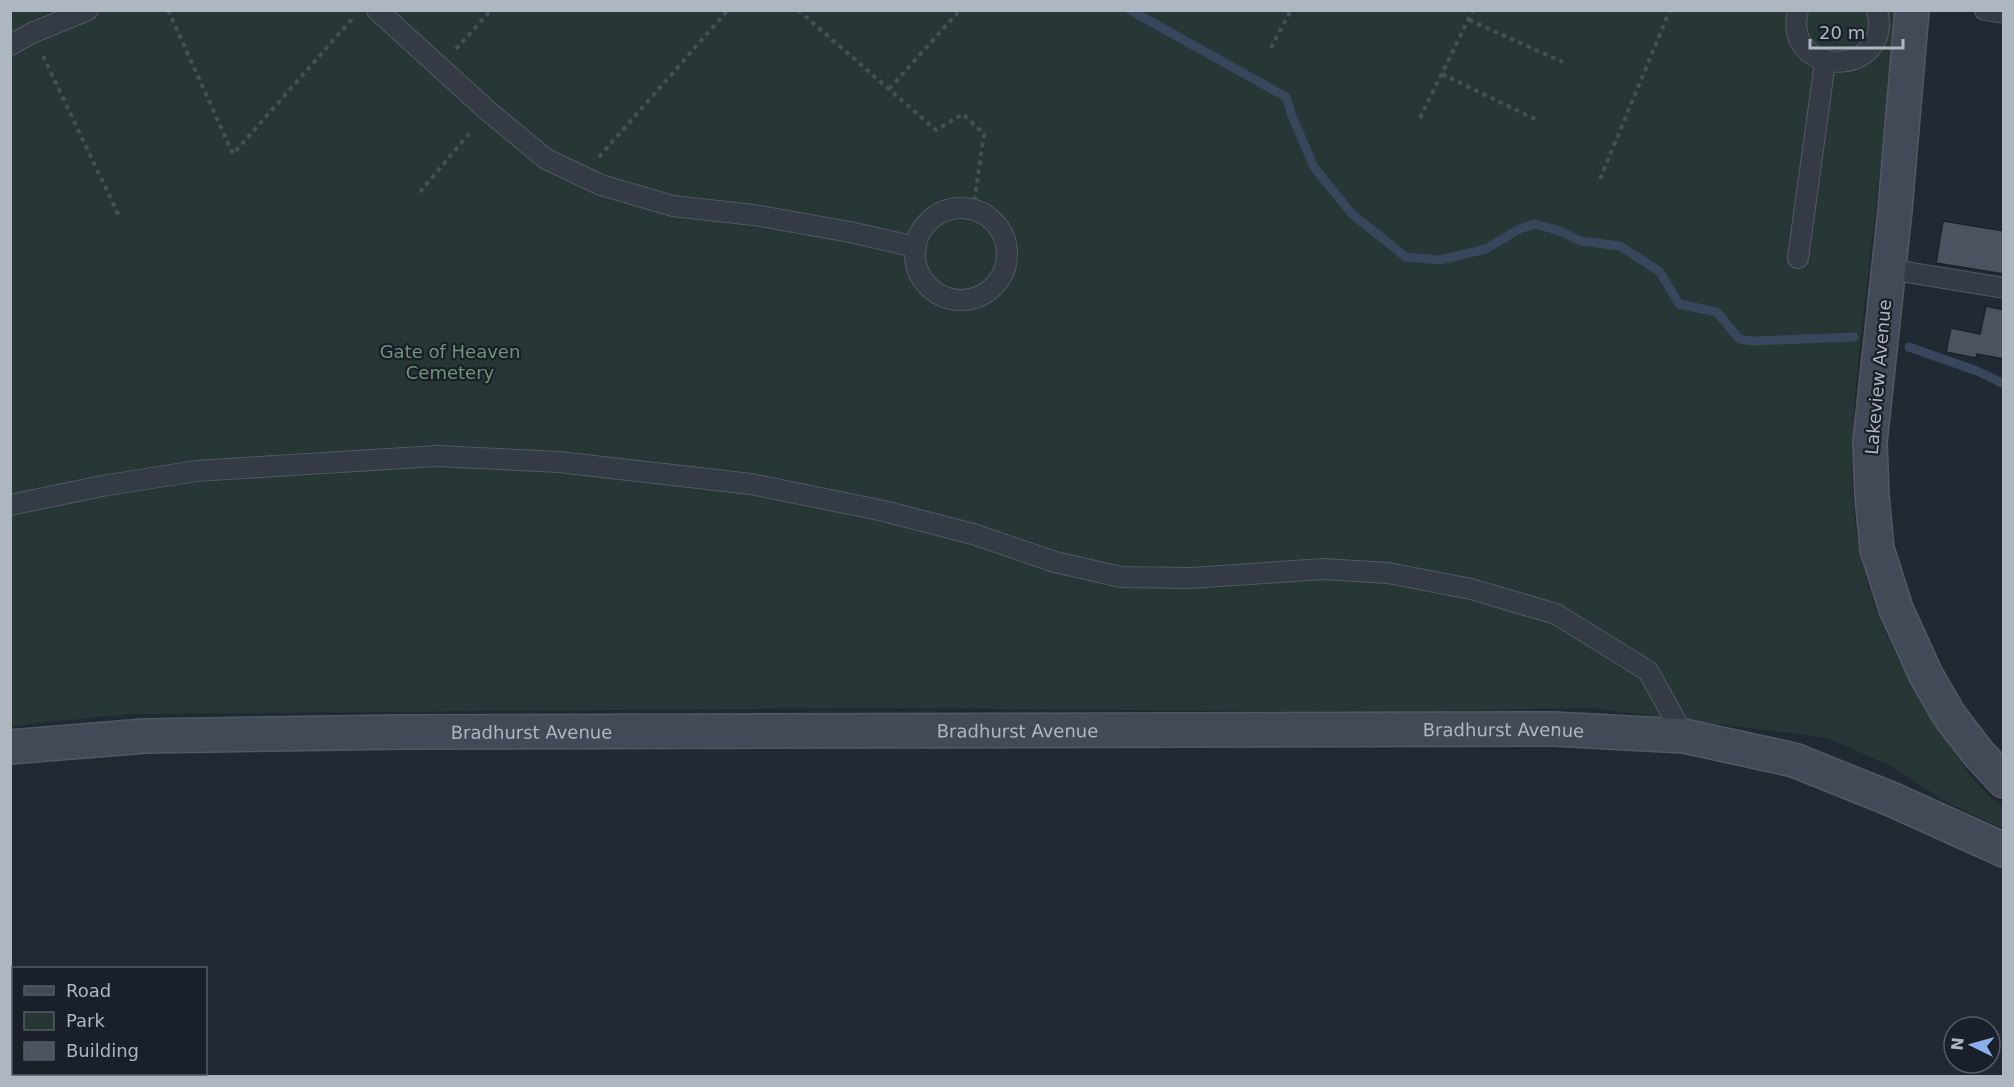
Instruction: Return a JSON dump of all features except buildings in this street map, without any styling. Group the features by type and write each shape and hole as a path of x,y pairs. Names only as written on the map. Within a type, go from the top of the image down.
{"main road":[{"name":"Lakeview Avenue","path":"1912,10 1870,442 1872,496 1878,549 1896,609 1926,675 1949,715 1978,753 2004,781"},
{"name":"Bradhurst Avenue","path":"10,747 145,736 403,732 1554,729 1684,736 1794,760 1890,799 2004,850"}],"lane":[{"path":"10,45 32,33 88,10"},
{"path":"377,10 488,111 546,159 601,185 673,206 765,217 850,232 916,247"},
{"path":"1798,10 1797,33 1803,46 1812,56 1825,62 1838,64 1851,61 1873,44 1878,32 1877,10"},
{"path":"1985,10 2004,13"},
{"path":"1798,258 1825,62"},
{"path":"965,208 993,220 1003,234 1007,250 1006,265 994,286 981,295 964,300 948,298 929,287 920,274 916,263 916,247 921,231 932,218 949,210 965,208"},
{"path":"1888,269 2004,288"},
{"path":"10,506 102,486 196,471 436,456 560,462 751,484 884,511 973,534 1055,562 1121,577 1191,578 1323,569 1388,573 1471,589 1556,614 1648,671 1684,736"}],"path":[{"path":"168,10 233,154 359,10"},
{"path":"440,68 491,10"},
{"path":"582,176 728,10"},
{"path":"798,10 936,130 963,114 984,134 973,210"},
{"path":"889,89 960,10"},
{"path":"1271,48 1291,10"},
{"path":"1420,118 1473,10"},
{"path":"1600,179 1670,10"},
{"path":"1469,20 1563,62"},
{"path":"32,33 120,218"},
{"path":"1442,74 1539,121"},
{"path":"420,192 488,111"}],"green space":[{"name":"Gate of Heaven Cemetery","path":"10,11 1896,11 1895,49 1857,373 1852,463 1855,523 1865,574 1894,650 1919,697 1956,755 1982,789 2003,807 2003,828 1948,803 1891,766 1827,738 1591,708 1376,712 873,708 131,714 11,726"}],"waterway":[{"path":"1130,10 1286,97 1314,167 1352,214 1406,257 1440,260 1486,249 1519,229 1535,224 1557,230 1581,241 1620,246 1660,272 1679,304 1717,312 1739,339 1752,341 1854,337"},
{"path":"1909,347 1977,371 2004,384"}]}
